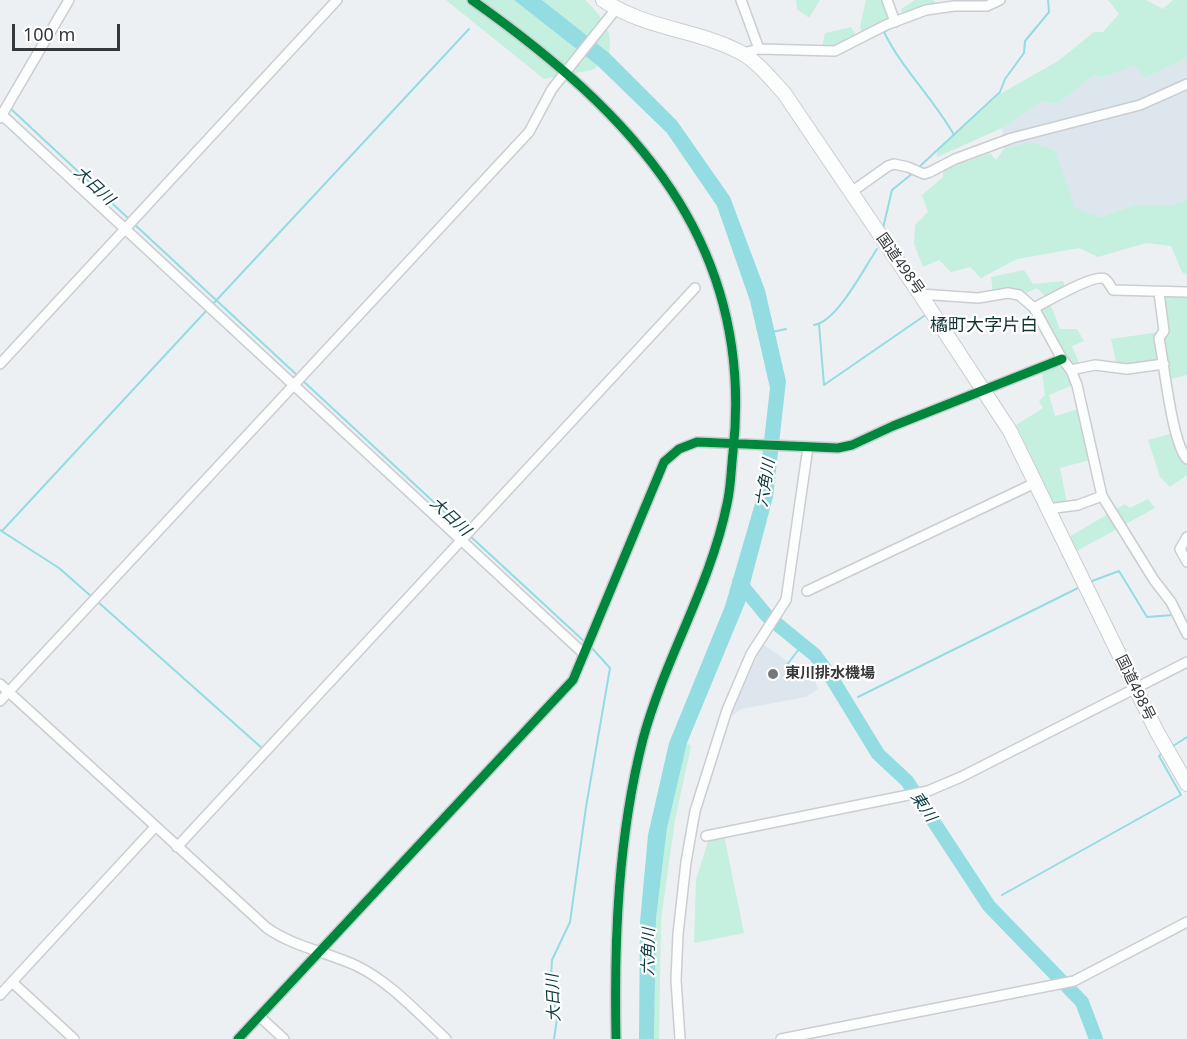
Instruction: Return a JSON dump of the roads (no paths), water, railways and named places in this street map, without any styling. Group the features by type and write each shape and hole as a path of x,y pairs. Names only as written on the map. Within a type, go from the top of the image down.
{"highway":[{"name":"国道498号","path":"603,0 612,15 707,38 742,53 764,71 784,93 1010,432 1136,688 1187,784"}],"street":[{"path":"69,0 1,115 126,228 582,652"},
{"path":"0,364 337,0"},
{"path":"472,0 592,96 642,149 673,190 700,237 719,287 732,346 736,443 728,503 706,577 659,691 636,774 616,915 616,1039"},
{"path":"741,0 759,48"},
{"path":"887,0 895,22"},
{"path":"742,53 759,48 835,51 895,22 938,7 987,6 1000,0"},
{"path":"0,701 528,132 552,89 612,15"},
{"path":"850,193 894,164 908,167 918,173 930,172 955,159 1012,138 1140,105 1187,84"},
{"path":"1034,308 1067,293 1075,285 1100,278 1105,279 1113,290 1187,292"},
{"path":"177,847 695,288"},
{"path":"1159,292 1164,331 1160,338 1164,364 1179,445 1187,459"},
{"path":"920,294 978,298 1008,293 1019,295 1034,308 1062,359 1071,370 1087,423 1102,496 1183,613 1187,634"},
{"path":"238,1039 573,680 582,652 664,462 679,448 697,442 838,448 852,445 893,426 1062,359"},
{"path":"1071,370 1095,365 1127,369 1164,364"},
{"path":"680,1039 676,980 678,934 686,862 695,811 727,710 762,635 780,612 786,600 806,447"},
{"path":"807,591 1035,483"},
{"path":"1048,509 1078,505 1102,496"},
{"path":"1187,537 1180,549 1187,562"},
{"path":"706,836 923,791 961,777 1187,662"},
{"path":"0,684 267,928 281,938 372,974 446,1039"},
{"path":"0,995 155,828"},
{"path":"781,1039 1074,981 1187,922"},
{"path":"12,982 74,1039"},
{"path":"260,1016 284,1039"}],"water":[{"name":"六角川","path":"514,0 542,0 609,53 677,121 730,197 765,290 786,381 773,497 745,603 687,743 667,828 656,919 654,1039 639,1039 640,922 648,835 669,743 725,606 758,493 770,388 750,301 717,206 667,133 598,66"}],"waterway":[{"path":"919,167 1000,92 1005,79 1024,53 1025,41 1049,12 1048,0"},
{"path":"893,27 884,32 891,46 954,135"},
{"path":"212,305 469,29"},
{"name":"大日川","path":"11,109 129,219"},
{"path":"883,228 892,190 913,173"},
{"name":"大日川","path":"133,223 298,376"},
{"path":"814,325 823,322 841,305 877,249"},
{"path":"2,531 206,311"},
{"path":"819,324 824,385 924,316"},
{"path":"772,332 786,329"},
{"name":"大日川","path":"302,380 465,531"},
{"path":"0,530 59,568 92,597"},
{"name":"大日川","path":"469,535 586,643"},
{"path":"1092,581 1119,571 1147,617 1173,615"},
{"name":"東川","path":"739,582 767,616 815,655 878,754 907,781 989,906 1082,1002 1096,1039"},
{"path":"858,697 1078,588"},
{"path":"98,602 263,749"},
{"path":"786,666 802,645"},
{"name":"大日川","path":"554,1039 557,1019 551,977 552,960 570,922 586,807 610,668 591,647"},
{"path":"1173,746 1187,737"},
{"path":"1002,895 1181,795 1159,756 1162,753"}],"place":[{"name":"東川排水機場","path":"773,674"}],"district":[{"name":"橘町大字片白","path":"984,326"}]}
